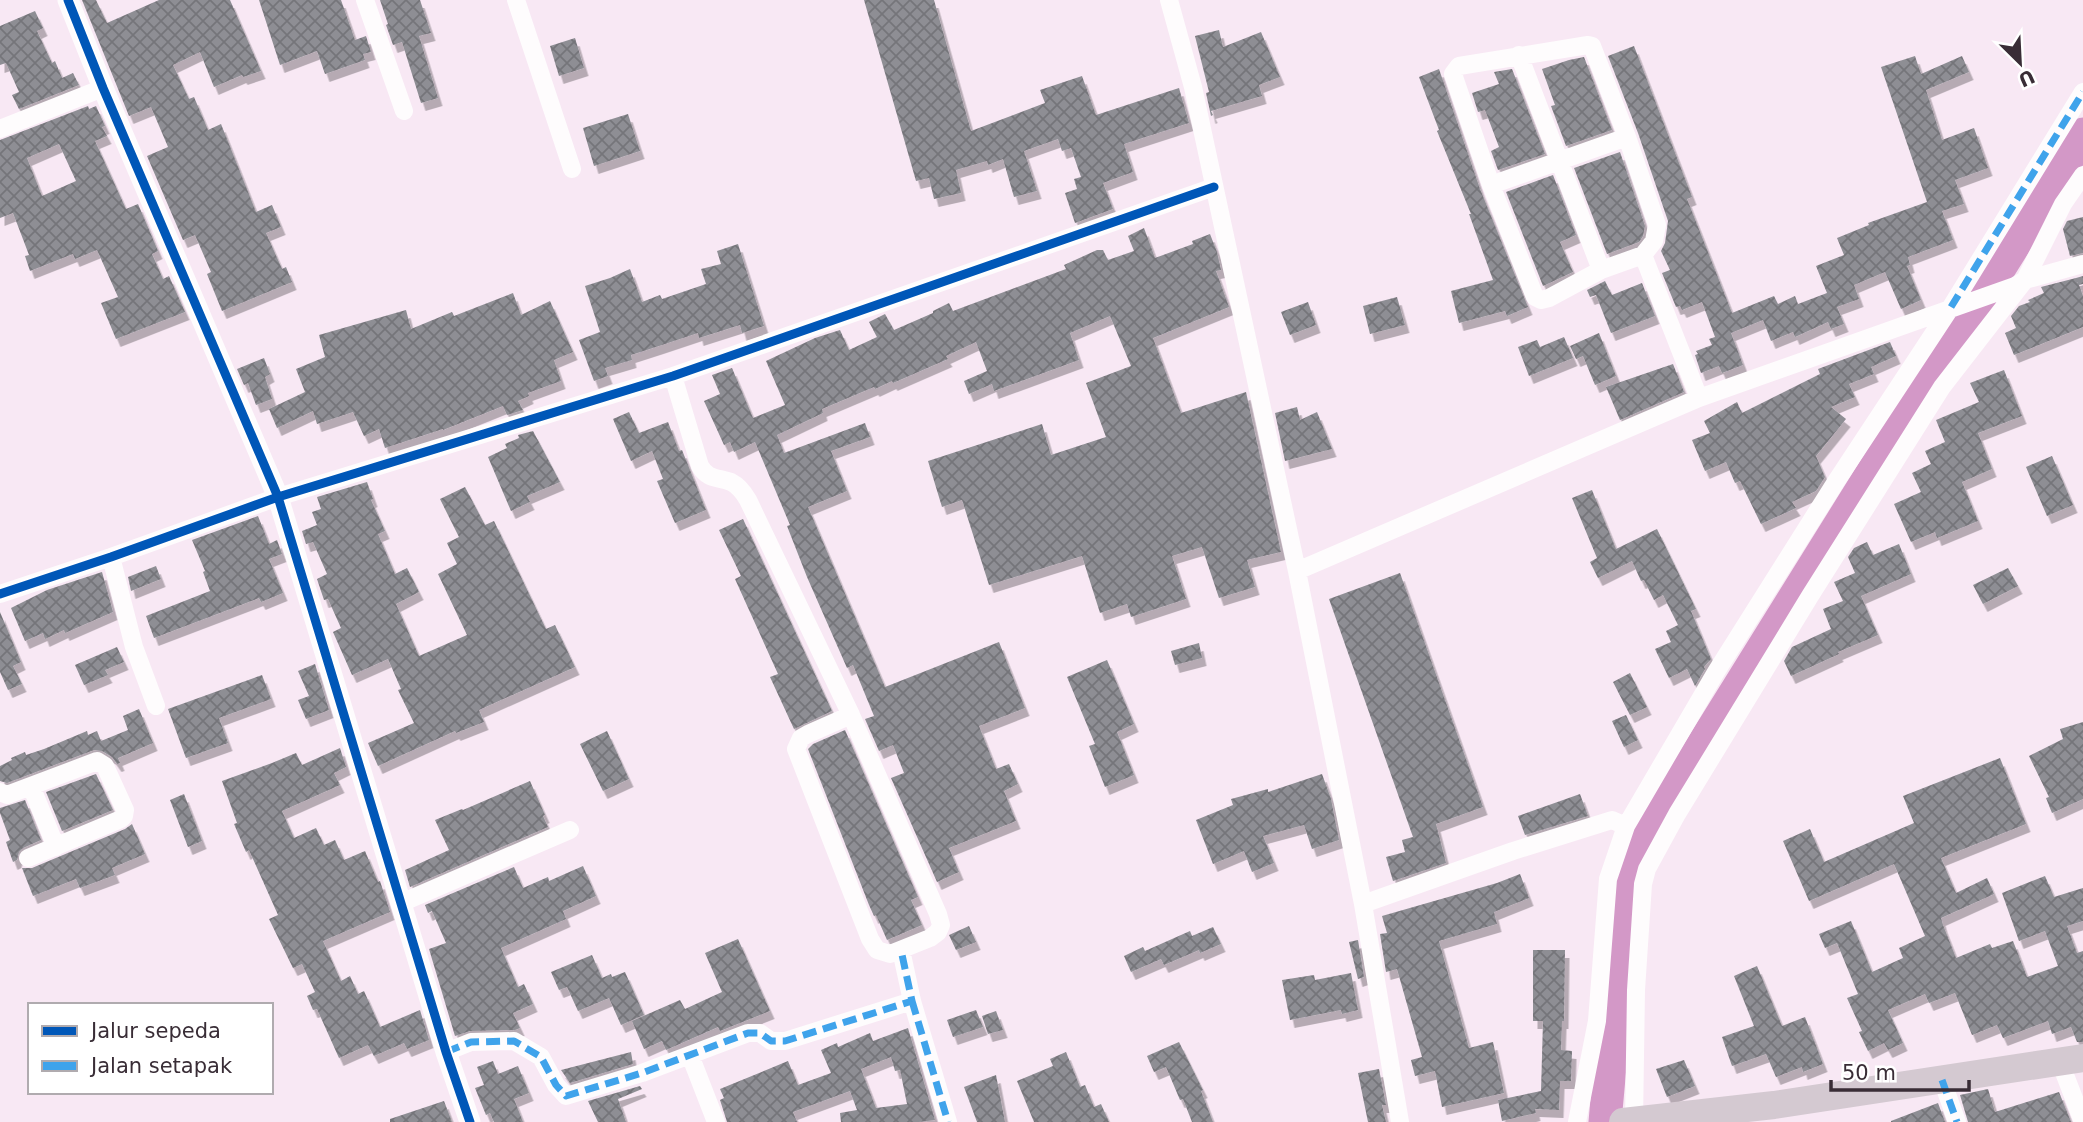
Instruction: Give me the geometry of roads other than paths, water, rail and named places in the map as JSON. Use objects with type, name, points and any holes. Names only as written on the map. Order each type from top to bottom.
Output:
[{"type":"highway","points":[[1629,1121],[1774,1105],[2072,1060]]},
{"type":"street","points":[[68,0],[278,496],[446,1052],[470,1122]]},
{"type":"street","points":[[365,0],[404,111]]},
{"type":"street","points":[[516,0],[572,169]]},
{"type":"street","points":[[1169,0],[1194,87],[1297,572],[1363,904],[1400,1122]]},
{"type":"street","points":[[1592,46],[1657,225],[1654,241],[1643,255],[1601,270],[1541,300],[1535,296],[1491,185],[1453,74],[1459,66],[1519,55],[1592,46]]},
{"type":"street","points":[[1519,55],[1601,270]]},
{"type":"street","points":[[0,129],[103,88]]},
{"type":"street","points":[[1577,1122],[1597,1021],[1608,879],[1626,826],[1716,673],[1837,480],[1955,305],[2083,92]]},
{"type":"street","points":[[1491,185],[1627,137]]},
{"type":"street","points":[[1629,1121],[1643,884],[1647,869],[1677,814],[1810,596],[1942,387],[2020,283],[2063,204],[2083,175]]},
{"type":"street","points":[[0,594],[278,496],[673,376],[1214,187]]},
{"type":"street","points":[[1643,255],[1699,398]]},
{"type":"street","points":[[1297,572],[1699,398],[1955,305],[2083,264]]},
{"type":"street","points":[[673,376],[700,466],[705,474],[732,482],[748,500],[851,715],[938,914],[941,925],[930,939],[890,954],[877,950],[870,939],[796,749],[801,738],[851,715]]},
{"type":"street","points":[[111,557],[134,647],[156,706]]},
{"type":"street","points":[[0,792],[7,795],[92,761],[101,762],[125,810],[121,819],[28,858]]},
{"type":"street","points":[[31,786],[56,847]]},
{"type":"street","points":[[1363,904],[1513,851],[1612,820],[1626,826]]},
{"type":"street","points":[[401,903],[570,830]]},
{"type":"street","points":[[901,950],[912,1000],[948,1122]]},
{"type":"street","points":[[446,1052],[471,1042],[513,1041],[541,1057],[556,1085],[566,1096],[642,1073],[748,1033],[760,1033],[771,1041],[785,1041],[912,1000]]},
{"type":"street","points":[[690,1055],[716,1122]]},
{"type":"street","points":[[2072,1060],[2083,1122]]},
{"type":"street","points":[[1942,1080],[1957,1122]]},
{"type":"waterway","points":[[1605,1122],[1628,865],[2083,134]]}]
